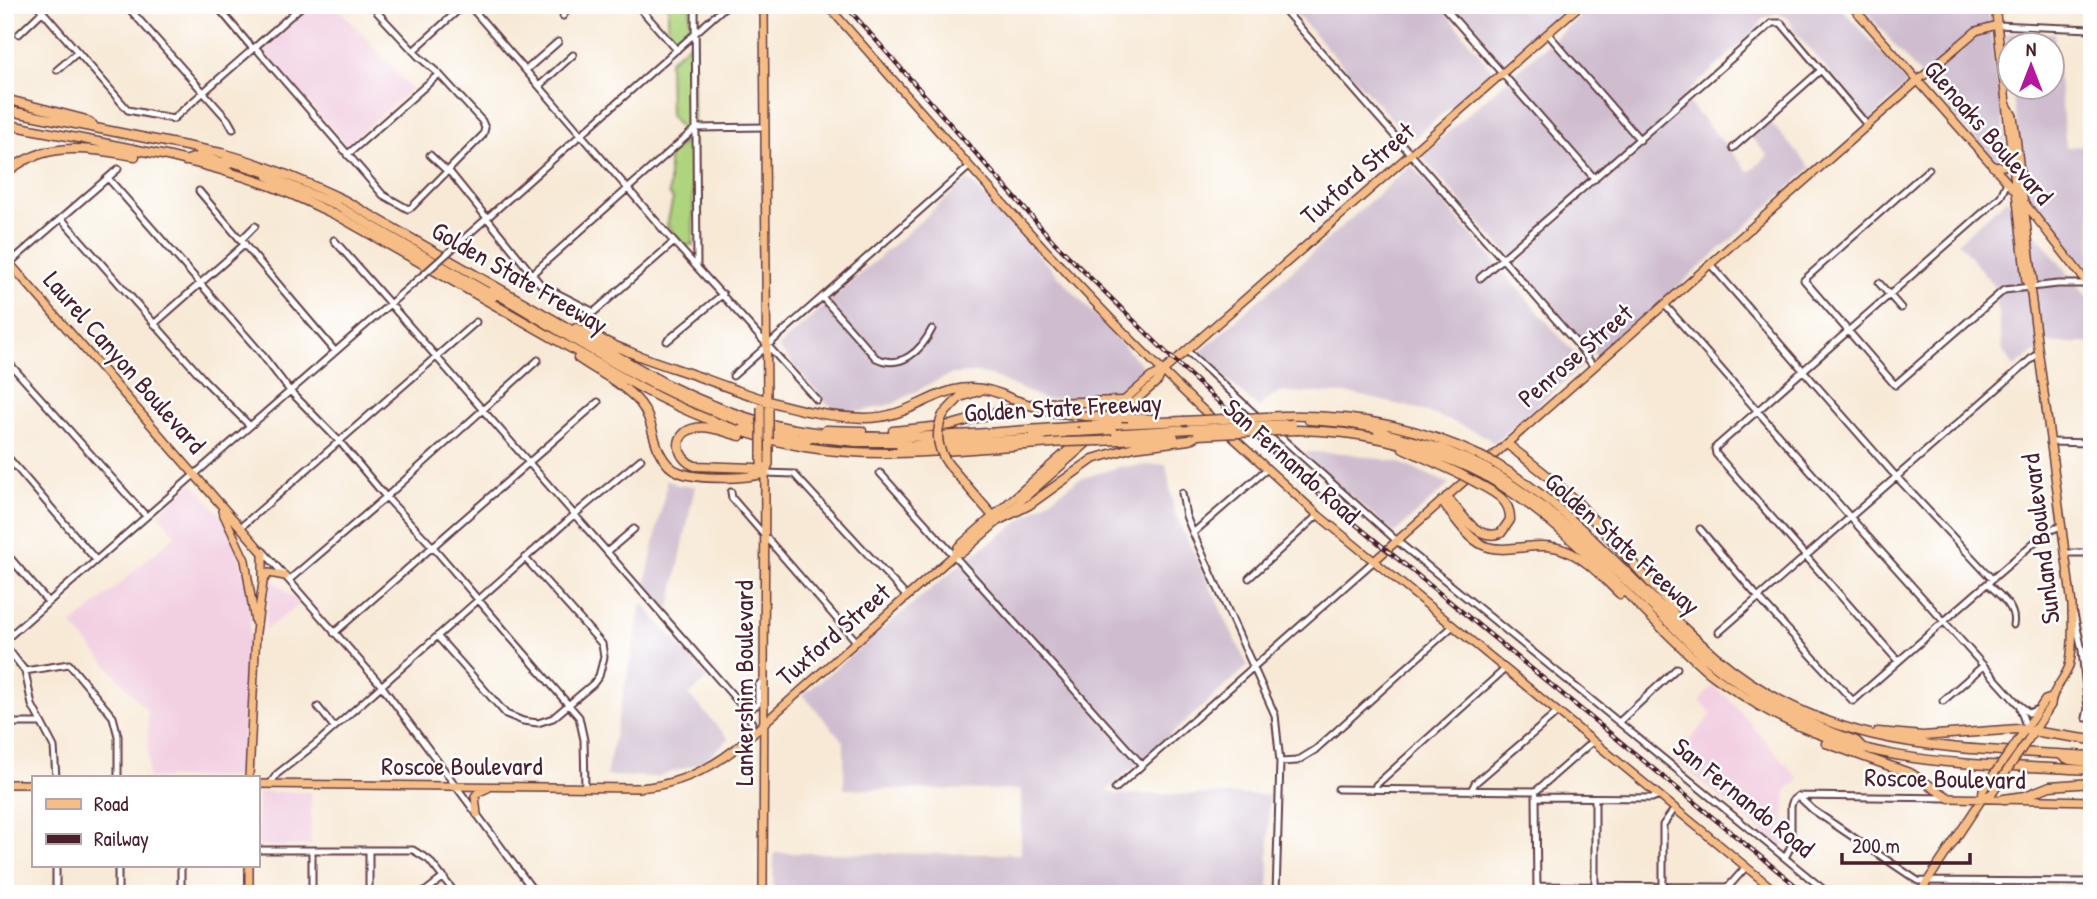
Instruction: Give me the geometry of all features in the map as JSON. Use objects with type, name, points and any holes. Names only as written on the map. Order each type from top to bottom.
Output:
[{"type":"highway","points":[[5,99],[83,119],[97,128]]},
{"type":"highway","name":"Golden State Freeway","points":[[5,110],[174,142],[250,161],[313,185],[344,200],[648,375],[697,400],[754,420],[810,432],[870,437],[1075,434],[1100,441],[1190,428],[1290,423],[1327,415],[1369,420],[1425,434],[1490,470],[1540,493],[1572,519],[1715,656],[1780,701],[1841,727],[1923,745],[2092,756]]},
{"type":"highway","name":"Golden State Freeway","points":[[5,124],[185,161],[270,186],[340,217],[558,343],[689,413],[765,438],[826,449],[887,452],[1173,422],[1190,428],[1290,423],[1388,440],[1474,461],[1490,470],[1566,533],[1726,685],[1806,730],[1866,750],[1935,761],[2092,770]]},
{"type":"highway","points":[[174,142],[185,150],[239,163],[280,177],[339,203],[662,389],[723,416],[787,433],[856,442],[1075,434]]},
{"type":"highway","points":[[5,174],[29,157],[66,148],[154,159],[167,157]]},
{"type":"highway","points":[[185,161],[199,156],[229,164],[281,181],[334,204],[662,392],[730,422],[781,435],[850,445],[913,445],[1075,434],[1113,430],[1190,428],[1189,440],[1134,447],[1093,459],[1029,505],[997,517],[941,453],[938,440],[938,427],[943,415],[954,402],[975,392],[989,391],[1051,412],[1173,422]]},
{"type":"highway","points":[[560,323],[765,406],[867,418],[899,411],[956,388],[989,389],[1012,399]]},
{"type":"highway","points":[[558,343],[637,400],[650,422],[661,455],[672,469],[698,476],[755,476],[765,473]]},
{"type":"highway","points":[[810,432],[832,429],[869,432],[920,430],[1039,403],[1125,401]]},
{"type":"highway","points":[[765,438],[753,440],[699,427],[682,435],[678,448],[683,460],[695,466],[755,468],[765,473]]},
{"type":"highway","points":[[1388,440],[1497,494],[1509,506],[1510,520],[1501,533],[1488,535],[1478,531],[1444,499]]},
{"type":"highway","points":[[1507,444],[1578,503],[1669,603],[1678,622]]},
{"type":"highway","points":[[1490,470],[1521,486],[1558,514],[1688,638],[1735,678],[1791,712],[1826,727],[1923,736],[2028,729],[2092,740]]},
{"type":"highway","points":[[1490,470],[1561,521],[1726,676],[1763,701],[1790,715],[1856,741],[1866,750]]},
{"type":"highway","points":[[1444,499],[1469,534],[1488,547],[1499,550],[1539,545],[1573,553],[1630,603],[1656,621]]},
{"type":"highway","points":[[1806,730],[1843,750],[1912,774],[1949,798]]},
{"type":"highway","points":[[2059,754],[2070,760],[2092,762]]},
{"type":"highway","points":[[2004,799],[2025,796],[2050,786],[2092,783]]},
{"type":"main road","name":"Lankershim Boulevard","points":[[764,5],[766,344],[765,453],[761,463],[765,473],[764,894]]},
{"type":"main road","name":"San Fernando Road","points":[[827,5],[969,167],[1162,372],[1318,515],[1779,894]]},
{"type":"main road","name":"Tuxford Street","points":[[997,517],[1032,482],[1151,377],[1162,372],[1580,5]]},
{"type":"main road","name":"Glenoaks Boulevard","points":[[1851,5],[2016,192],[2090,285]]},
{"type":"main road","name":"Sunland Boulevard","points":[[1995,5],[2007,105],[2013,116],[2028,235],[2033,281],[2030,287]]},
{"type":"main road","name":"Penrose Street","points":[[1374,561],[1917,81],[1976,31],[1997,24]]},
{"type":"main road","name":"Sunland Boulevard","points":[[1982,799],[1983,790],[2018,740],[2051,705],[2051,698],[2069,667],[2072,647],[2071,605],[2065,553],[2030,287],[2026,281],[2005,112],[2007,105]]},
{"type":"main road","points":[[1993,167],[2004,166],[2012,160]]},
{"type":"main road","points":[[2028,235],[2046,230]]},
{"type":"main road","name":"Laurel Canyon Boulevard","points":[[7,262],[259,546],[264,559],[256,632],[249,776]]},
{"type":"main road","name":"Tuxford Street","points":[[666,785],[714,765],[749,737],[955,554],[958,547],[1025,498],[1158,381],[1162,372]]},
{"type":"main road","points":[[1025,498],[1033,486],[1032,482]]},
{"type":"main road","name":"Laurel Canyon Boulevard","points":[[213,495],[245,560],[256,632]]},
{"type":"main road","points":[[263,582],[269,573],[287,578]]},
{"type":"main road","name":"Sunland Boulevard","points":[[1919,894],[1982,799],[1992,793],[2028,740],[2028,729],[2038,709],[2045,700],[2051,698]]},
{"type":"main road","points":[[5,784],[32,784]]},
{"type":"main road","name":"Roscoe Boulevard","points":[[259,784],[639,788],[666,785]]},
{"type":"main road","points":[[477,814],[477,793],[494,786]]},
{"type":"main road","name":"Roscoe Boulevard","points":[[1949,798],[2092,801]]},
{"type":"main road","points":[[249,867],[249,894]]},
{"type":"street","points":[[37,5],[128,110],[173,119],[303,5]]},
{"type":"street","points":[[127,5],[229,120],[233,130]]},
{"type":"street","points":[[216,5],[383,195],[401,207],[412,207],[483,135],[485,128],[482,121],[439,74],[413,51],[377,12],[385,5]]},
{"type":"street","points":[[413,51],[467,5],[674,242],[817,400]]},
{"type":"street","points":[[563,16],[570,5]]},
{"type":"street","points":[[637,5],[677,50]]},
{"type":"street","points":[[695,5],[696,266]]},
{"type":"street","points":[[5,640],[390,305],[727,5]]},
{"type":"street","points":[[1280,5],[1411,152],[1594,367]]},
{"type":"street","points":[[1442,5],[1595,179]]},
{"type":"street","points":[[19,34],[42,12]]},
{"type":"street","points":[[1480,278],[1772,23],[1781,23],[1868,126]]},
{"type":"street","name":"Penrose Street","points":[[1997,24],[2092,29]]},
{"type":"street","points":[[1548,34],[1640,140]]},
{"type":"street","points":[[526,70],[555,42]]},
{"type":"street","points":[[57,70],[78,52]]},
{"type":"street","points":[[539,86],[573,55]]},
{"type":"street","points":[[1733,148],[1821,70]]},
{"type":"street","points":[[347,155],[439,74]]},
{"type":"street","points":[[533,273],[696,128],[765,127]]},
{"type":"street","points":[[430,155],[448,172],[541,285],[594,312],[674,242]]},
{"type":"street","points":[[733,376],[969,167]]},
{"type":"street","points":[[7,262],[118,169]]},
{"type":"street","points":[[1929,169],[1804,280],[1895,385],[2004,290],[2090,285],[2092,274]]},
{"type":"street","points":[[108,178],[260,352],[290,391],[340,442],[579,717],[583,729],[585,787]]},
{"type":"street","points":[[1898,662],[1716,454],[1715,448],[1891,296],[2001,196],[2007,182]]},
{"type":"street","points":[[199,191],[335,351]]},
{"type":"street","points":[[2001,196],[2016,192]]},
{"type":"street","points":[[61,218],[154,324],[250,426]]},
{"type":"street","points":[[154,324],[243,242],[255,226]]},
{"type":"street","points":[[334,240],[742,706],[752,723],[749,737]]},
{"type":"street","points":[[1711,265],[1990,582],[2010,607],[2014,616],[2013,625]]},
{"type":"street","points":[[1879,283],[1901,308]]},
{"type":"street","points":[[667,341],[723,294]]},
{"type":"street","points":[[822,297],[876,358],[886,363],[905,359],[927,339],[932,329]]},
{"type":"street","points":[[1665,305],[2017,703],[2029,713],[2038,709]]},
{"type":"street","points":[[242,527],[475,322]]},
{"type":"street","name":"San Fernando Road","points":[[1186,350],[1397,541],[1829,894]]},
{"type":"street","points":[[1719,632],[2038,353]]},
{"type":"street","points":[[287,578],[386,497],[538,360]]},
{"type":"street","points":[[7,365],[145,516]]},
{"type":"street","points":[[334,633],[598,402]]},
{"type":"street","points":[[2050,442],[2092,443]]},
{"type":"street","points":[[5,454],[96,560]]},
{"type":"street","points":[[269,784],[641,459]]},
{"type":"street","points":[[1193,533],[1267,469]]},
{"type":"street","points":[[765,473],[794,474],[907,597]]},
{"type":"street","points":[[880,473],[1142,765]]},
{"type":"street","points":[[731,492],[732,498],[856,641]]},
{"type":"street","points":[[1181,493],[1193,533],[1275,715],[1279,762],[1276,894]]},
{"type":"street","points":[[1250,578],[1318,515]]},
{"type":"street","points":[[1700,529],[1853,701],[2046,532],[2061,526]]},
{"type":"street","points":[[607,552],[634,529]]},
{"type":"street","points":[[259,546],[381,685],[536,894]]},
{"type":"street","points":[[5,552],[48,602]]},
{"type":"street","points":[[2065,553],[2092,553]]},
{"type":"street","points":[[437,636],[506,714],[523,721],[538,723],[553,718],[569,706],[599,676],[604,649],[525,558]]},
{"type":"street","name":"Penrose Street","points":[[1115,789],[1374,561]]},
{"type":"street","points":[[2071,605],[2088,681],[2086,718]]},
{"type":"street","points":[[1279,762],[1297,761],[1315,750],[1453,626]]},
{"type":"street","points":[[5,645],[25,671],[32,705],[54,747],[56,776]]},
{"type":"street","points":[[25,671],[69,664],[110,712],[116,724],[118,776]]},
{"type":"street","points":[[1943,701],[1983,666]]},
{"type":"street","points":[[2069,667],[2081,672],[2088,681]]},
{"type":"street","points":[[1619,722],[1677,668]]},
{"type":"street","points":[[1375,789],[1376,785],[1505,669]]},
{"type":"street","points":[[742,706],[752,708],[758,704],[758,686],[764,679]]},
{"type":"street","points":[[2017,703],[2028,729]]},
{"type":"street","points":[[318,707],[334,727]]},
{"type":"street","points":[[1471,791],[1475,783],[1558,712]]},
{"type":"street","points":[[5,723],[41,723]]},
{"type":"street","points":[[1593,741],[1536,794],[1537,890],[1595,886],[1726,891],[1746,867]]},
{"type":"street","points":[[1338,789],[1471,791],[1595,798],[1652,798],[1659,795]]},
{"type":"street","points":[[1785,858],[1791,846],[1791,806],[1798,796],[1814,810],[1918,881],[2092,882]]},
{"type":"street","name":"Roscoe Boulevard","points":[[1798,796],[1949,798]]},
{"type":"street","points":[[1595,798],[1595,886]]},
{"type":"street","points":[[1663,890],[1663,825],[1675,808]]},
{"type":"street","points":[[259,850],[408,849],[420,852],[429,860],[456,894]]},
{"type":"street","points":[[369,850],[369,894]]},
{"type":"street","points":[[312,851],[313,894]]},
{"type":"street","points":[[56,867],[56,894]]},
{"type":"street","points":[[118,867],[118,894]]},
{"type":"street","points":[[181,867],[181,894]]},
{"type":"street","points":[[422,894],[444,877]]},
{"type":"shaded area","points":[[306,5],[336,5],[411,89],[346,145],[259,47]]},
{"type":"shaded area","points":[[1288,5],[1440,5],[1493,71],[1414,138],[1409,138]]},
{"type":"shaded area","points":[[1451,5],[1573,5],[1501,63]]},
{"type":"shaded area","points":[[1592,5],[1839,5],[1908,83],[1867,121],[1841,92],[1844,89],[1795,32],[1788,18],[1776,13],[1762,19],[1757,29],[1683,97],[1749,172],[1768,156],[1750,136],[1769,121],[1811,168],[1598,358],[1422,157]]},
{"type":"shaded area","points":[[1860,5],[1987,5],[1996,71],[1996,102],[2000,102],[2011,180]]},
{"type":"shaded area","points":[[2014,102],[2061,102],[2066,147],[2091,146],[2091,264],[2086,267],[2026,196]]},
{"type":"shaded area","points":[[1411,165],[1582,362],[1582,366],[1494,444],[1487,437],[1418,409],[1353,394],[1279,392],[1265,401],[1259,409],[1199,353]]},
{"type":"shaded area","points":[[968,179],[1148,372],[1124,396],[1044,399],[995,377],[978,373],[953,374],[893,404],[862,411],[846,410],[827,404],[778,347]]},
{"type":"shaded area","points":[[2007,199],[2092,303],[2092,343],[2047,343],[2014,367],[2002,350],[1995,287],[1958,242]]},
{"type":"shaded area","points":[[1346,453],[1397,462],[1450,484],[1394,533],[1303,454]]},
{"type":"shaded area","points":[[1166,464],[1174,512],[1248,666],[1107,791],[1116,794],[1269,795],[1269,894],[773,894],[774,853],[1021,854],[1021,790],[844,789],[844,742],[803,695],[968,558],[1079,479],[1119,467]]},
{"type":"shaded area","points":[[666,479],[678,485],[695,486],[669,613],[645,586]]},
{"type":"shaded area","points":[[193,483],[223,518],[237,548],[246,579],[251,615],[240,776],[148,776],[148,712],[72,625],[176,535],[158,514]]},
{"type":"shaded area","points":[[269,578],[300,604],[265,630]]},
{"type":"shaded area","points":[[642,603],[708,678],[689,695],[729,739],[702,762],[656,777],[606,776]]},
{"type":"shaded area","points":[[1712,686],[1729,699],[1798,778],[1797,783],[1788,787],[1785,794],[1785,845],[1781,847],[1674,759],[1712,714],[1700,701]]},
{"type":"shaded area","points":[[259,792],[311,792],[311,846],[259,846]]},
{"type":"green space","points":[[668,5],[690,5],[690,31],[675,43],[668,35]]},
{"type":"green space","points":[[689,44],[693,46],[693,126],[684,133],[670,115],[669,61]]},
{"type":"green space","points":[[689,138],[693,140],[693,245],[685,247],[667,225],[673,199],[669,194],[667,157]]},
{"type":"railway","points":[[845,5],[1054,242],[1182,368],[1315,491],[1806,894]]}]
